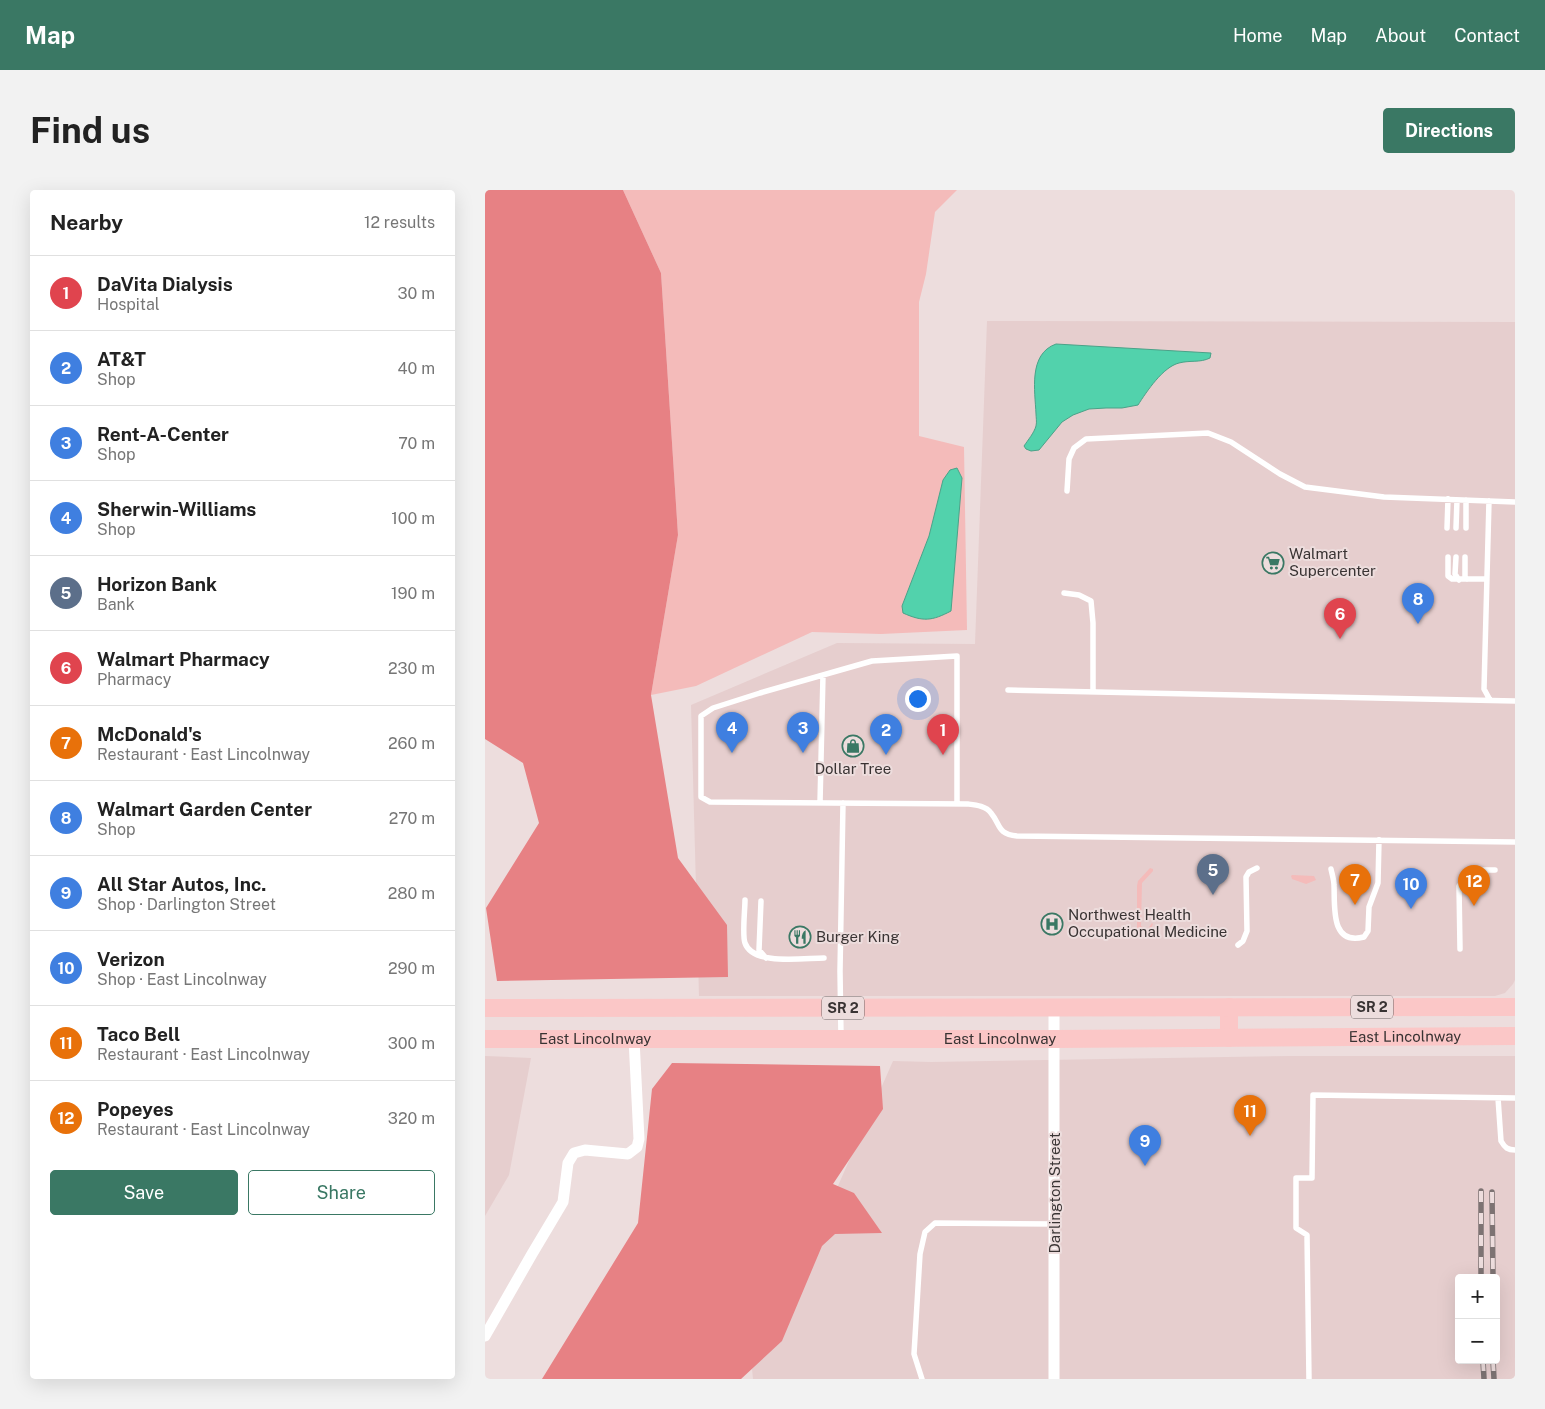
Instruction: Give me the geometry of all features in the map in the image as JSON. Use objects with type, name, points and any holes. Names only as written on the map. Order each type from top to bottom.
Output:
[{"type":"main road","points":[[1229,1007],[1229,1038]]},
{"type":"main road","name":"East Lincolnway","points":[[485,1008],[1515,1007]]},
{"type":"main road","name":"East Lincolnway","points":[[485,1039],[1055,1039],[1515,1036]]},
{"type":"street","name":"Darlington Street","points":[[1054,1008],[1054,1379]]},
{"type":"street","points":[[485,1336],[563,1202],[569,1163],[574,1153],[585,1150],[628,1154],[637,1148],[639,1139],[634,1039]]},
{"type":"lane","points":[[1067,491],[1069,459],[1074,448],[1086,439],[1208,433],[1231,442],[1280,474],[1305,486],[1384,497],[1515,502]]},
{"type":"lane","points":[[1447,499],[1447,528]]},
{"type":"lane","points":[[1457,500],[1457,528]]},
{"type":"lane","points":[[1466,500],[1466,528]]},
{"type":"lane","points":[[1489,501],[1484,689],[1490,700]]},
{"type":"lane","points":[[1448,557],[1448,576],[1452,579],[1487,579]]},
{"type":"lane","points":[[1456,557],[1455,574],[1459,580]]},
{"type":"lane","points":[[1465,558],[1465,577],[1467,579]]},
{"type":"lane","points":[[1064,593],[1079,594],[1091,601],[1093,623],[1093,692]]},
{"type":"lane","points":[[957,804],[957,656],[872,661],[713,708],[701,716],[701,796],[710,802],[957,804],[980,806],[990,812],[1002,832],[1009,835],[1515,842]]},
{"type":"lane","points":[[820,803],[823,675]]},
{"type":"lane","points":[[1008,690],[1515,701]]},
{"type":"lane","points":[[841,1039],[839,1008],[843,803]]},
{"type":"lane","points":[[1331,869],[1334,884],[1334,912],[1341,932],[1347,937],[1356,939],[1364,937],[1367,931],[1369,908],[1378,883],[1379,840]]},
{"type":"lane","points":[[1238,945],[1243,941],[1247,931],[1247,877],[1249,872],[1257,868]]},
{"type":"lane","points":[[1460,949],[1459,886],[1465,876],[1473,870],[1495,870]]},
{"type":"lane","points":[[745,900],[744,941],[749,951],[766,958],[824,958]]},
{"type":"lane","points":[[761,901],[759,950],[766,958]]},
{"type":"lane","points":[[1309,1379],[1307,1235],[1296,1228],[1296,1178],[1312,1178],[1313,1096],[1515,1098]]},
{"type":"lane","points":[[1498,1098],[1501,1142],[1509,1150],[1515,1150]]},
{"type":"lane","points":[[922,1379],[914,1354],[920,1254],[925,1232],[935,1223],[1055,1224]]},
{"type":"shaded area","points":[[485,190],[623,190],[661,273],[678,535],[651,695],[678,858],[727,925],[728,977],[497,981],[486,908],[539,823],[523,763],[485,739]]},
{"type":"shaded area","points":[[623,190],[957,190],[935,212],[926,274],[919,302],[919,436],[964,447],[967,630],[881,634],[812,632],[696,686],[651,695],[678,535],[661,273]],"holes":[[[957,468],[962,478],[951,611],[902,606],[929,536],[943,480]]]},
{"type":"shaded area","points":[[987,321],[1515,322],[1515,980],[1505,993],[1495,996],[699,996],[691,705],[837,643],[975,644]]},
{"type":"shaded area","points":[[1056,344],[1211,353],[1210,358],[1206,360],[1179,363],[1167,369],[1156,380],[1138,405],[1122,408],[1089,409],[1073,415],[1062,422],[1039,450],[1031,451],[1024,446],[1035,429],[1036,424],[1035,374],[1037,364],[1047,349]]},
{"type":"shaded area","points":[[957,468],[962,478],[951,611],[933,618],[916,618],[903,613],[902,606],[929,536],[943,480],[950,470]]},
{"type":"shaded area","points":[[1150,868],[1153,871],[1142,883],[1141,926],[1147,930],[1153,924],[1150,931],[1143,932],[1137,928],[1137,886],[1138,881]]},
{"type":"shaded area","points":[[1292,875],[1314,876],[1316,880],[1306,884],[1292,879]]},
{"type":"shaded area","points":[[485,1056],[531,1058],[509,1175],[485,1216]]},
{"type":"shaded area","points":[[1290,1056],[1515,1056],[1515,1379],[753,1379],[752,1369],[826,1213],[893,1061]]},
{"type":"shaded area","points":[[672,1063],[880,1066],[883,1109],[833,1184],[854,1193],[882,1233],[835,1234],[822,1246],[782,1341],[741,1379],[542,1379],[638,1223],[652,1089]]},
{"type":"railway","points":[[1481,1191],[1481,1274]]},
{"type":"railway","points":[[1492,1192],[1493,1274]]},
{"type":"railway","points":[[1483,1364],[1484,1379]]},
{"type":"railway","points":[[1493,1364],[1494,1379]]},
{"type":"place","name":"Walmart Supercenter","points":[[1273,563]]},
{"type":"place","name":"Walmart Garden Center","points":[[1418,624]]},
{"type":"place","name":"Walmart Pharmacy","points":[[1340,639]]},
{"type":"place","name":"Dollar Tree","points":[[853,746]]},
{"type":"place","name":"Sherwin-Williams","points":[[732,753]]},
{"type":"place","name":"Rent-A-Center","points":[[803,753]]},
{"type":"place","name":"AT&T","points":[[886,755]]},
{"type":"place","name":"DaVita Dialysis","points":[[943,755]]},
{"type":"place","name":"Horizon Bank","points":[[1213,895]]},
{"type":"place","name":"McDonald's","points":[[1355,905]]},
{"type":"place","name":"Popeyes","points":[[1474,906]]},
{"type":"place","name":"Verizon","points":[[1411,909]]},
{"type":"place","name":"Northwest Health Occupational Medicine","points":[[1052,924]]},
{"type":"place","name":"Burger King","points":[[800,937]]},
{"type":"place","name":"Taco Bell","points":[[1250,1136]]},
{"type":"place","name":"All Star Autos, Inc.","points":[[1145,1166]]}]
